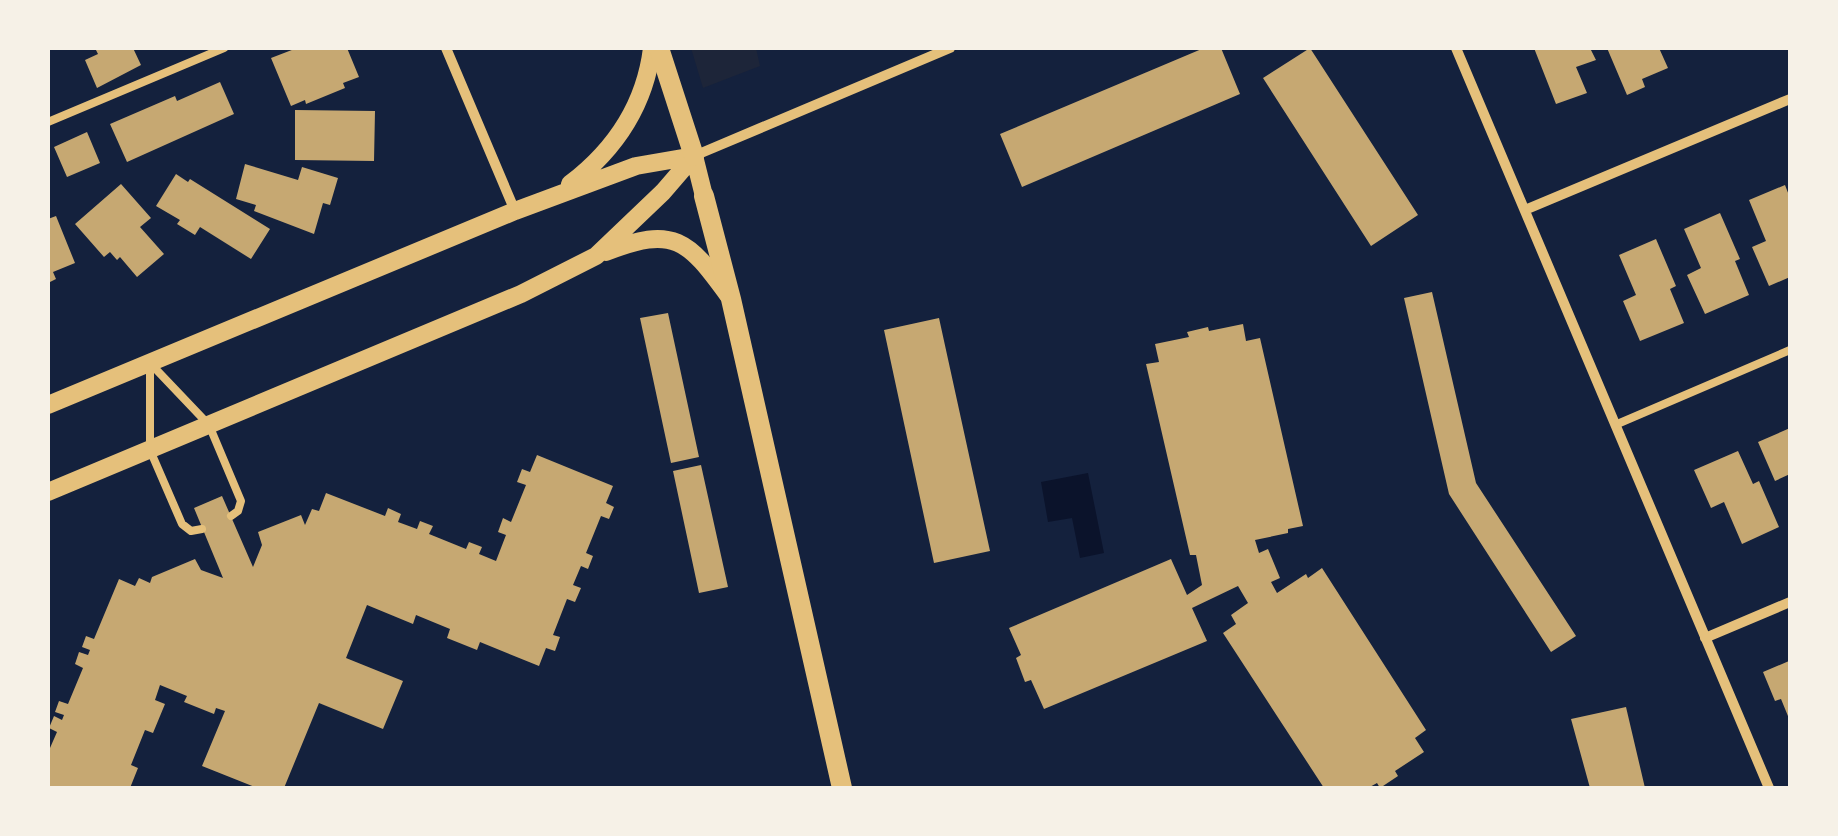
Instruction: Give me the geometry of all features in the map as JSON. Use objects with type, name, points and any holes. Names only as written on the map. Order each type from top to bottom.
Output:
[{"type":"main road","points":[[659,48],[694,156]]},
{"type":"main road","points":[[704,196],[842,788]]},
{"type":"street","points":[[446,48],[515,211]]},
{"type":"street","points":[[554,196],[601,157],[626,126],[641,99],[652,48]]},
{"type":"street","points":[[48,406],[515,211],[636,166],[694,156],[950,48]]},
{"type":"street","points":[[1456,48],[1766,787]]},
{"type":"street","points":[[1525,210],[1790,99]]},
{"type":"street","points":[[694,156],[704,196]]},
{"type":"street","points":[[596,256],[694,156]]},
{"type":"street","points":[[48,492],[521,294],[596,256],[646,240],[668,238],[690,250],[731,299]]},
{"type":"street","points":[[1705,638],[1790,602]]},
{"type":"lane","points":[[48,122],[224,48]]},
{"type":"lane","points":[[1615,425],[1790,350]]},
{"type":"lane","points":[[150,363],[209,425],[241,500],[238,511],[231,516]]},
{"type":"lane","points":[[150,363],[150,450],[182,524],[191,531],[202,528]]},
{"type":"shaded area","points":[[691,48],[756,48],[760,66],[703,88]]},
{"type":"shaded area","points":[[1088,473],[1104,553],[1080,558],[1072,518],[1048,522],[1041,482]]},
{"type":"building","points":[[95,48],[133,48],[141,65],[97,88],[85,60],[98,54]]},
{"type":"building","points":[[297,48],[347,48],[359,77],[343,83],[345,88],[291,106],[271,58]]},
{"type":"building","points":[[1204,48],[1221,48],[1240,94],[1022,187],[1000,134]]},
{"type":"building","points":[[1310,48],[1418,215],[1371,246],[1263,78]]},
{"type":"building","points":[[1534,48],[1590,48],[1596,60],[1576,67],[1587,93],[1556,104]]},
{"type":"building","points":[[1607,48],[1659,48],[1668,68],[1642,79],[1645,87],[1627,95]]},
{"type":"building","points":[[220,82],[234,114],[127,162],[110,124]]},
{"type":"building","points":[[295,110],[375,111],[374,161],[295,160]]},
{"type":"building","points":[[87,132],[100,163],[67,177],[54,147]]},
{"type":"building","points":[[245,164],[298,180],[302,167],[338,178],[330,205],[323,203],[314,234],[254,211],[256,205],[236,199]]},
{"type":"building","points":[[176,174],[270,229],[251,259],[200,227],[195,235],[177,224],[180,220],[156,206]]},
{"type":"building","points":[[121,184],[151,218],[140,227],[164,254],[137,277],[120,257],[117,260],[110,252],[104,257],[75,224]]},
{"type":"building","points":[[1785,185],[1790,198],[1790,277],[1769,286],[1752,247],[1766,241],[1749,200]]},
{"type":"building","points":[[1720,213],[1740,259],[1735,261],[1749,295],[1705,314],[1687,275],[1701,268],[1684,229]]},
{"type":"building","points":[[56,216],[75,263],[53,272],[56,279],[48,283],[48,219]]},
{"type":"building","points":[[1656,239],[1676,286],[1670,289],[1684,323],[1640,341],[1623,301],[1636,295],[1619,255]]},
{"type":"building","points":[[1432,292],[1476,483],[1576,636],[1551,652],[1449,494],[1404,298]]},
{"type":"building","points":[[668,313],[699,457],[671,463],[640,318]]},
{"type":"building","points":[[939,318],[990,551],[934,563],[884,330]]},
{"type":"building","points":[[1243,324],[1246,341],[1260,338],[1303,526],[1255,540],[1259,553],[1268,549],[1280,578],[1271,582],[1277,593],[1322,568],[1426,730],[1415,738],[1424,752],[1395,771],[1398,776],[1380,788],[1377,783],[1368,788],[1324,788],[1223,633],[1236,624],[1231,615],[1248,603],[1238,586],[1192,608],[1207,641],[1044,709],[1031,680],[1025,682],[1016,658],[1021,655],[1009,628],[1171,559],[1187,595],[1202,585],[1196,555],[1190,555],[1146,364],[1159,362],[1155,344],[1189,337],[1187,332],[1208,327],[1209,331]]},
{"type":"building","points":[[1790,428],[1790,474],[1775,481],[1758,442]]},
{"type":"building","points":[[1738,451],[1753,484],[1759,481],[1779,527],[1742,544],[1724,502],[1711,508],[1694,470]]},
{"type":"building","points":[[537,455],[613,486],[606,503],[614,507],[609,519],[601,516],[586,553],[593,556],[588,569],[581,566],[573,585],[581,588],[575,602],[567,599],[553,635],[560,637],[555,651],[546,648],[539,666],[480,642],[477,650],[447,638],[450,629],[416,615],[413,624],[367,605],[346,658],[403,681],[383,729],[319,703],[284,788],[257,788],[202,766],[225,711],[216,708],[214,714],[184,702],[187,696],[160,685],[155,700],[165,704],[153,733],[145,730],[131,765],[138,768],[130,788],[48,788],[48,747],[57,732],[49,728],[54,716],[62,720],[64,715],[55,712],[59,701],[68,704],[83,668],[75,664],[79,652],[88,655],[90,650],[82,647],[86,636],[94,639],[119,579],[135,586],[139,578],[150,583],[152,577],[195,559],[201,570],[223,578],[194,508],[222,496],[253,567],[262,545],[258,532],[301,515],[305,525],[312,509],[319,511],[326,493],[385,516],[388,508],[401,514],[398,522],[417,529],[420,521],[433,526],[429,534],[466,549],[469,542],[482,547],[479,554],[496,561],[506,535],[498,532],[503,518],[511,522],[526,485],[517,482],[522,469],[530,472]]},
{"type":"building","points":[[701,465],[728,587],[699,593],[673,471]]},
{"type":"building","points":[[1789,661],[1790,721],[1781,699],[1775,701],[1763,672]]},
{"type":"building","points":[[1626,707],[1645,788],[1590,788],[1571,719]]}]
